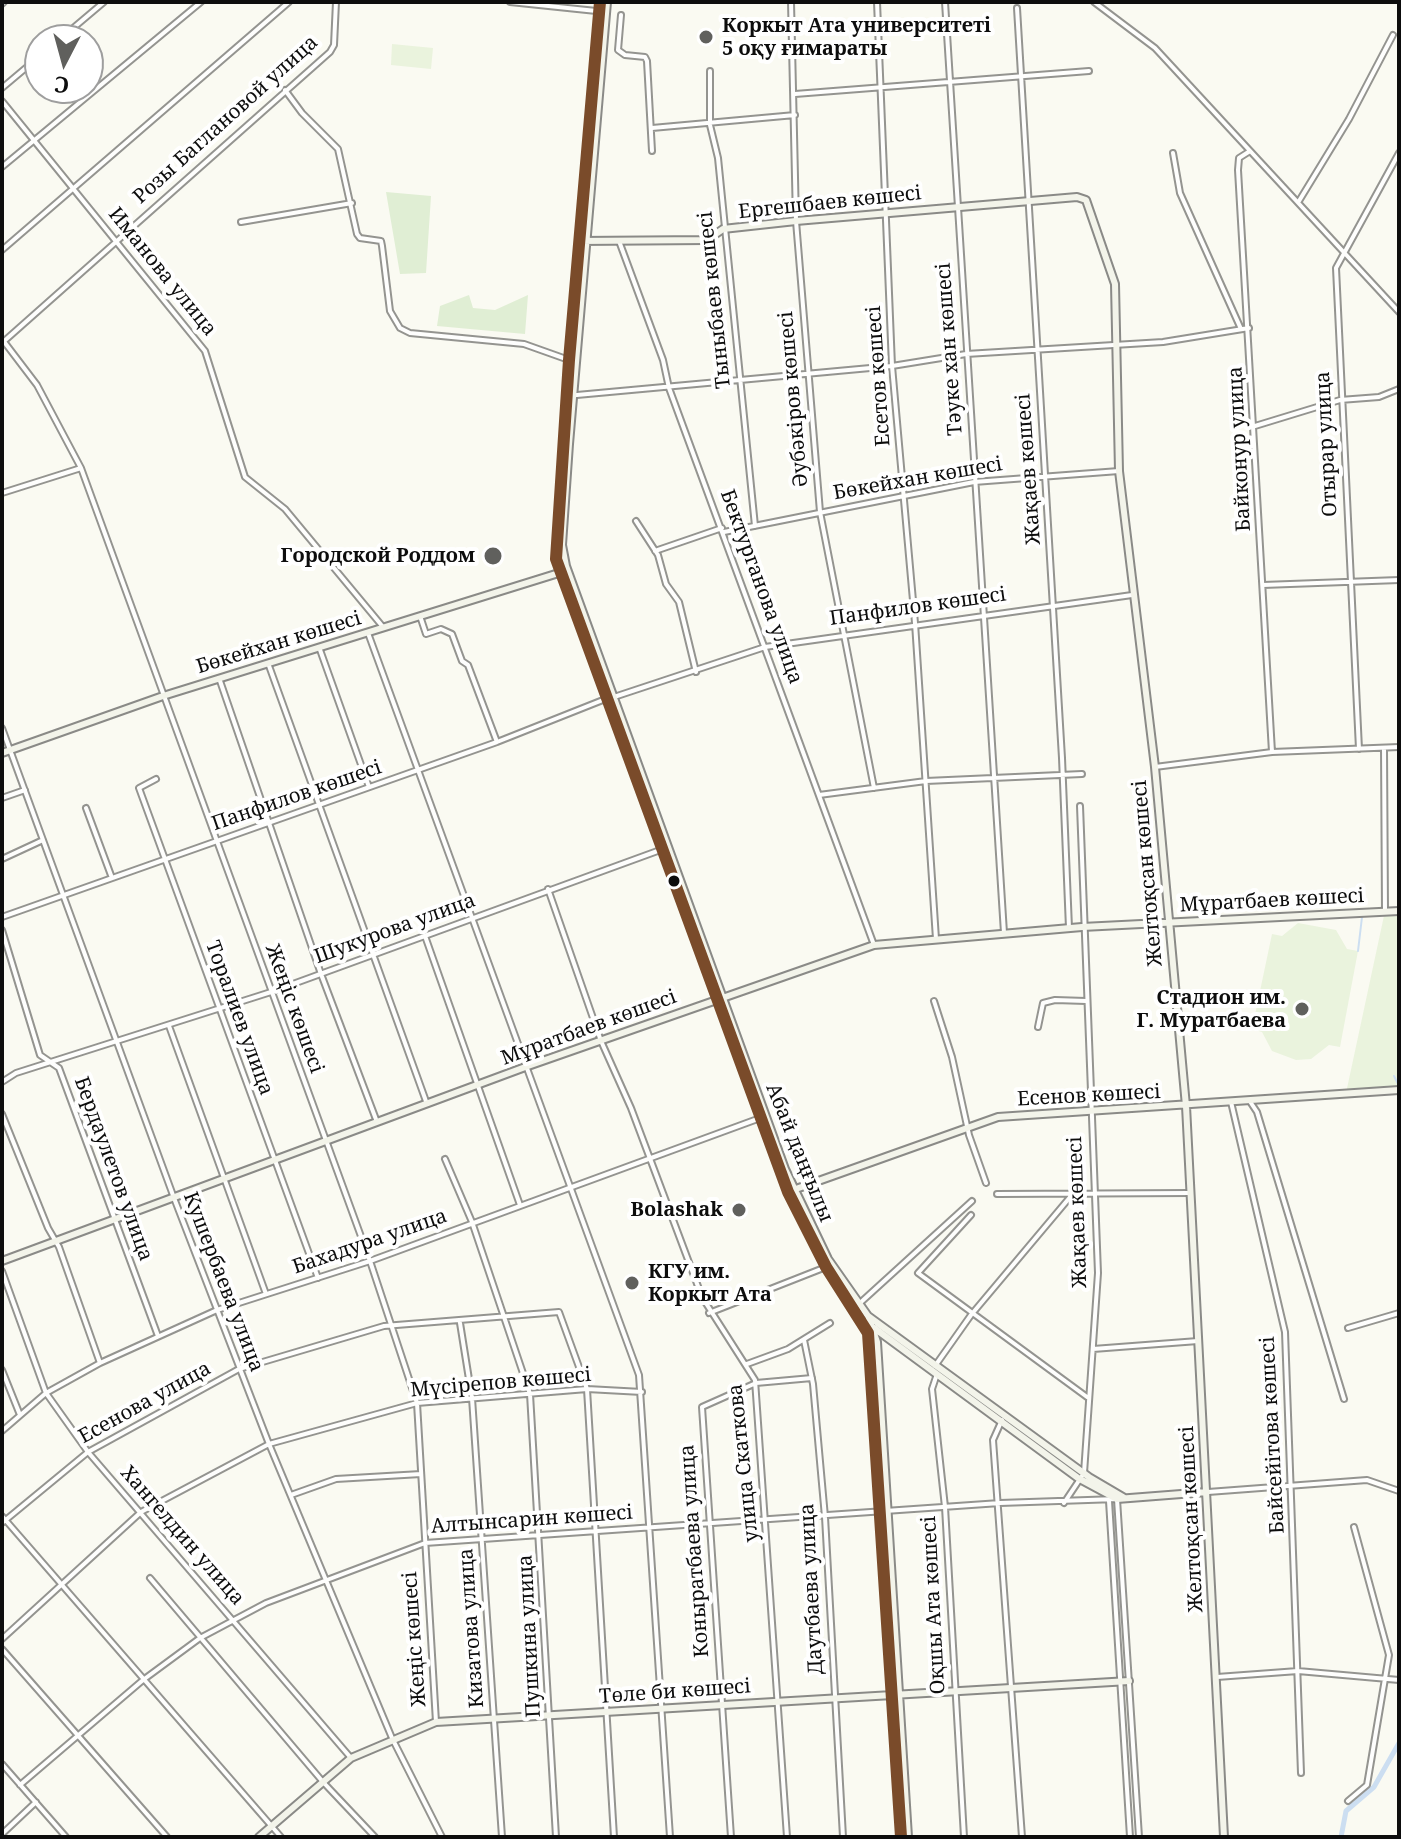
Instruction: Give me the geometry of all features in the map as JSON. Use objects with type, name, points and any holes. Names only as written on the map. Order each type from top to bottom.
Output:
[{"type":"street","points":[[78,24],[104,2]]},
{"type":"street","points":[[2,167],[201,2]]},
{"type":"street","points":[[2,250],[289,2]]},
{"type":"street","name":"Розы Баглановой улица","points":[[2,341],[334,45],[336,2]]},
{"type":"street","points":[[510,2],[603,12]]},
{"type":"street","points":[[600,2],[603,12]]},
{"type":"street","points":[[607,2],[603,12],[582,242],[562,545],[564,571],[611,698]]},
{"type":"street","name":"Әубәкіров көшесі","points":[[791,2],[796,221],[806,374],[820,512],[874,788]]},
{"type":"street","name":"Есетов көшесі","points":[[877,2],[892,366],[915,623],[936,939]]},
{"type":"street","name":"Тәуке хан көшесі","points":[[945,2],[1004,933]]},
{"type":"street","points":[[1094,2],[1155,48],[1399,312]]},
{"type":"street","name":"Жақаев көшесі","points":[[1017,8],[1063,775],[1069,928]]},
{"type":"street","points":[[621,15],[618,50],[625,55],[645,57],[647,61],[652,151]]},
{"type":"street","points":[[1299,201],[1349,119],[1393,35]]},
{"type":"street","points":[[2,88],[24,69]]},
{"type":"street","name":"Тыныбаев көшесі","points":[[710,71],[710,125],[718,158],[755,526]]},
{"type":"street","points":[[795,94],[1089,71]]},
{"type":"street","points":[[285,90],[302,113],[338,149],[360,238],[381,241],[390,311],[400,328],[410,333],[524,344],[569,360]]},
{"type":"street","name":"Иманова улица","points":[[2,101],[205,351],[245,477],[285,509],[383,627]]},
{"type":"street","points":[[652,128],[795,115]]},
{"type":"street","name":"Байконур улица","points":[[1250,151],[1239,158],[1238,170],[1272,752]]},
{"type":"street","points":[[1173,153],[1180,193],[1241,329]]},
{"type":"street","name":"Отырар улица","points":[[1359,749],[1336,268],[1399,153]]},
{"type":"street","name":"Ергешбаев көшесі","points":[[582,242],[707,240],[723,229],[796,221],[1077,197],[1086,200]]},
{"type":"street","name":"Желтоқсан көшесі","points":[[1086,200],[1115,284],[1119,471],[1155,767],[1186,1106],[1224,1837]]},
{"type":"street","points":[[241,222],[352,203]]},
{"type":"street","name":"Бектурганова улица","points":[[619,241],[663,360],[669,388],[874,945]]},
{"type":"street","points":[[570,396],[569,360],[582,242]]},
{"type":"street","points":[[570,396],[892,366],[966,354],[1163,342],[1249,328]]},
{"type":"street","name":"Жеңіс көшесі","points":[[2,341],[37,385],[81,468],[370,1261],[417,1403],[436,1722]]},
{"type":"street","points":[[1255,426],[1340,400],[1379,397],[1399,389]]},
{"type":"street","points":[[2,493],[81,468]]},
{"type":"street","name":"Бөкейхан көшесі","points":[[655,551],[723,530],[974,482],[1119,471]]},
{"type":"street","points":[[636,521],[655,551],[666,584],[679,602],[696,672]]},
{"type":"street","name":"Бөкейхан көшесі","points":[[2,753],[163,696],[564,571]]},
{"type":"street","points":[[1263,585],[1399,580]]},
{"type":"street","name":"Панфилов көшесі","points":[[2,917],[497,742],[611,698],[765,647],[915,623],[1132,595]]},
{"type":"street","points":[[420,615],[426,634],[447,630],[462,661],[468,665],[497,742]]},
{"type":"street","points":[[368,632],[635,1363],[642,1392],[670,1837]]},
{"type":"street","points":[[319,647],[369,787]]},
{"type":"street","points":[[268,663],[427,1104]]},
{"type":"street","points":[[219,678],[321,974],[377,1122]]},
{"type":"street","name":"Абай даңғылы","points":[[611,698],[663,849],[720,998]]},
{"type":"street","name":"Абай даңғылы","points":[[611,698],[790,1191],[826,1263],[873,1328],[1116,1499]]},
{"type":"street","name":"Кушербаева улица","points":[[2,728],[239,1369],[393,1739],[442,1837]]},
{"type":"street","points":[[1155,767],[1272,752],[1399,747]]},
{"type":"street","points":[[1384,748],[1385,911]]},
{"type":"street","points":[[819,795],[926,781],[1082,774]]},
{"type":"street","name":"Торалиев улица","points":[[156,779],[139,788],[217,1009],[318,1278]]},
{"type":"street","points":[[2,798],[25,790]]},
{"type":"street","name":"Жақаев көшесі","points":[[1080,806],[1082,927],[1098,1273],[1081,1475]]},
{"type":"street","points":[[86,808],[112,878]]},
{"type":"street","points":[[2,859],[43,840]]},
{"type":"street","name":"Шукурова улица","points":[[2,1082],[16,1073],[271,992],[663,849]]},
{"type":"street","name":"улица Скаткова","points":[[548,889],[601,1041],[650,1157],[709,1313],[756,1383],[787,1837]]},
{"type":"street","name":"Мұратбаев көшесі","points":[[2,1261],[528,1066],[874,945],[1168,921],[1399,911]]},
{"type":"street","name":"Бердаулетов улица","points":[[2,930],[40,1055],[59,1068],[158,1336]]},
{"type":"street","points":[[425,935],[520,1205]]},
{"type":"street","points":[[1038,1027],[1043,1003],[1055,1000],[1086,1001]]},
{"type":"street","points":[[934,1001],[969,1135],[986,1183]]},
{"type":"street","points":[[168,1025],[266,1294]]},
{"type":"street","name":"Есенов көшесі","points":[[790,1191],[998,1117],[1399,1090]]},
{"type":"street","points":[[1249,1100],[1257,1112],[1344,1399]]},
{"type":"street","name":"Байсейітова көшесі","points":[[1231,1102],[1285,1332],[1301,1773]]},
{"type":"street","points":[[2,1114],[56,1242],[100,1363]]},
{"type":"street","name":"Бахадура улица","points":[[2,1431],[46,1393],[100,1363],[217,1310],[370,1261],[763,1117]]},
{"type":"street","name":"Пушкина улица","points":[[445,1159],[472,1222],[530,1394],[556,1837]]},
{"type":"street","points":[[997,1194],[1095,1196],[1190,1193]]},
{"type":"street","points":[[935,1366],[971,1315],[1071,1196]]},
{"type":"street","points":[[858,1304],[972,1201]]},
{"type":"street","points":[[971,1215],[917,1271],[971,1315],[1087,1397]]},
{"type":"street","points":[[709,1313],[826,1263]]},
{"type":"street","name":"Абай даңғылы","points":[[826,1263],[858,1304],[864,1318],[935,1366],[1081,1475]]},
{"type":"street","name":"Хангелдин улица","points":[[2,1271],[46,1393],[88,1452],[351,1758]]},
{"type":"street","name":"Есенова улица","points":[[3,1520],[88,1452],[239,1369],[391,1326],[460,1323],[559,1312],[587,1389]]},
{"type":"street","points":[[1348,1328],[1399,1313]]},
{"type":"street","points":[[864,1318],[869,1339],[883,1511],[901,1837]]},
{"type":"street","name":"Кизатова улица","points":[[460,1323],[472,1398],[502,1837]]},
{"type":"street","points":[[746,1365],[804,1340],[830,1323]]},
{"type":"street","points":[[873,1328],[877,1353],[883,1511]]},
{"type":"street","name":"Даутбаева улица","points":[[804,1340],[812,1378],[825,1517],[843,1837]]},
{"type":"street","points":[[877,1353],[881,1340],[892,1340]]},
{"type":"street","points":[[1093,1349],[1198,1341]]},
{"type":"street","points":[[2,1370],[20,1415]]},
{"type":"street","name":"Оқшы Ата көшесі","points":[[938,1374],[932,1389],[945,1507],[964,1837]]},
{"type":"street","points":[[756,1383],[812,1378]]},
{"type":"street","name":"Коныратбаева улица","points":[[731,1837],[702,1407],[756,1383]]},
{"type":"street","points":[[587,1389],[614,1837]]},
{"type":"street","name":"Мүсірепов көшесі","points":[[2,1639],[141,1512],[269,1444],[417,1403],[587,1389],[642,1392]]},
{"type":"street","points":[[1002,1420],[993,1440],[1022,1837]]},
{"type":"street","points":[[291,1495],[336,1479],[421,1474]]},
{"type":"street","points":[[1064,1503],[1081,1475]]},
{"type":"street","points":[[1116,1499],[1372,1480],[1399,1491]]},
{"type":"street","points":[[1116,1499],[1120,1681],[1130,1837]]},
{"type":"street","points":[[1116,1499],[1139,1837]]},
{"type":"street","name":"Алтынсарин көшесі","points":[[20,1785],[143,1680],[200,1638],[266,1603],[425,1543],[1000,1503],[1116,1499]]},
{"type":"street","points":[[3,1520],[281,1837]]},
{"type":"street","points":[[1348,1801],[1367,1785],[1389,1648],[1354,1527]]},
{"type":"street","points":[[150,1578],[323,1782],[375,1837]]},
{"type":"street","points":[[2,1649],[167,1837]]},
{"type":"street","points":[[1217,1677],[1298,1671],[1399,1680]]},
{"type":"street","name":"Төле би көшесі","points":[[259,1837],[351,1758],[436,1722],[1129,1681]]},
{"type":"street","points":[[895,1694],[908,1837]]},
{"type":"street","points":[[2,1764],[66,1837]]},
{"type":"street","points":[[2,1834],[36,1802]]},
{"type":"green space","points":[[392,44],[433,48],[431,69],[391,65]]},
{"type":"green space","points":[[386,192],[431,196],[426,273],[400,274]]},
{"type":"green space","points":[[469,295],[473,308],[495,310],[528,295],[525,334],[437,326],[440,306]]},
{"type":"green space","points":[[1385,911],[1399,911],[1399,1089],[1346,1093]]},
{"type":"green space","name":"Стадион им. Г. Муратбаева","points":[[1298,923],[1336,930],[1347,949],[1358,951],[1340,1047],[1329,1045],[1311,1059],[1296,1060],[1272,1051],[1262,1032],[1252,1029],[1272,934],[1282,936]]},
{"type":"waterway","points":[[1358,951],[1362,917]]},
{"type":"waterway","points":[[1394,1076],[1399,1086]]},
{"type":"waterway","points":[[1341,1837],[1346,1811],[1374,1787],[1399,1743]]},
{"type":"transit line","points":[[600,2],[569,360],[556,559],[788,1192],[826,1267],[868,1333],[901,1837]]},
{"type":"place","name":"Коркыт Ата университеті 5 оқу ғимараты","points":[[706,37]]},
{"type":"place","name":"Городской Роддом","points":[[493,556]]},
{"type":"place","name":"Стадион им. Г. Муратбаева","points":[[1302,1009]]},
{"type":"place","name":"Bolashak","points":[[739,1210]]},
{"type":"place","name":"КГУ им. Коркыт Ата","points":[[632,1283]]}]
